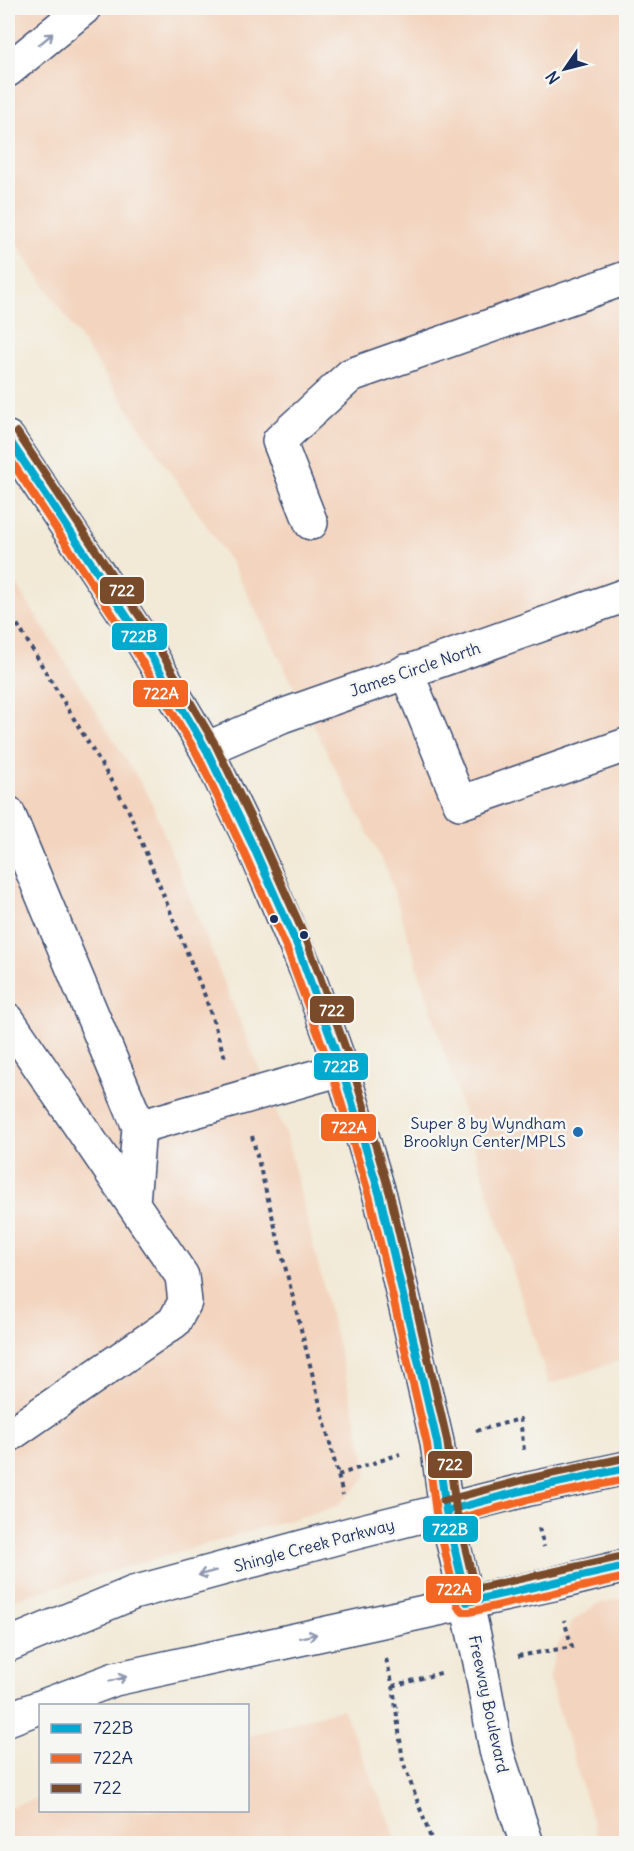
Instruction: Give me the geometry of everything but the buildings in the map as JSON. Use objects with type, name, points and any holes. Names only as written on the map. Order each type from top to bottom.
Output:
[{"type":"street","points":[[8,70],[84,8]]},
{"type":"street","points":[[311,523],[279,441],[351,375],[627,278]]},
{"type":"street","name":"Freeway Boulevard","points":[[8,438],[135,629],[206,749],[297,945],[342,1069],[380,1196],[437,1442],[447,1511],[496,1749],[527,1844]]},
{"type":"street","name":"James Circle North","points":[[206,749],[282,716],[627,595]]},
{"type":"street","points":[[406,671],[460,803],[627,745]]},
{"type":"street","points":[[8,813],[139,1127],[133,1203]]},
{"type":"street","points":[[8,1020],[182,1276],[184,1302],[174,1322],[8,1436]]},
{"type":"street","points":[[139,1127],[342,1069]]},
{"type":"street","name":"Shingle Creek Parkway","points":[[8,1645],[133,1593],[354,1533],[529,1489],[627,1468]]},
{"type":"street","points":[[47,1704],[115,1679],[627,1566]]},
{"type":"street","points":[[8,1719],[39,1707]]},
{"type":"path","points":[[8,609],[128,808],[205,996],[255,1145],[354,1533]]},
{"type":"path","points":[[520,1419],[529,1489],[572,1647]]},
{"type":"path","points":[[376,1622],[393,1686],[403,1762],[433,1844]]},
{"type":"shaded area","points":[[8,8],[626,8],[626,1358],[549,1385],[388,873],[232,564],[8,231]]},
{"type":"shaded area","points":[[8,571],[149,796],[287,1138],[363,1448],[367,1476],[338,1506],[8,1601]]},
{"type":"shaded area","points":[[626,1597],[626,1843],[599,1843],[549,1677],[558,1644],[573,1621],[597,1604]]},
{"type":"shaded area","points":[[343,1708],[398,1843],[8,1843],[8,1808],[39,1797],[39,1812],[249,1812],[249,1736]]},
{"type":"transit line","name":"722","points":[[17,432],[144,623],[215,744],[307,941],[352,1066],[390,1194],[447,1440],[456,1509],[475,1589],[624,1556]]},
{"type":"transit line","name":"722B","points":[[8,438],[135,629],[206,749],[297,945],[342,1069],[380,1196],[437,1442],[446,1511],[467,1602],[626,1566]]},
{"type":"transit line","name":"722A","points":[[8,456],[126,635],[197,754],[287,949],[332,1072],[370,1199],[427,1444],[436,1513],[458,1607],[463,1612],[469,1612],[626,1577]]},
{"type":"transit line","name":"722","points":[[443,1501],[527,1479],[624,1458]]},
{"type":"transit line","name":"722B","points":[[446,1511],[529,1489],[626,1468]]},
{"type":"transit line","name":"722A","points":[[449,1521],[531,1499],[626,1479]]},
{"type":"place","name":"Super 8 by Wyndham Brooklyn Center/MPLS","points":[[578,1132]]}]
